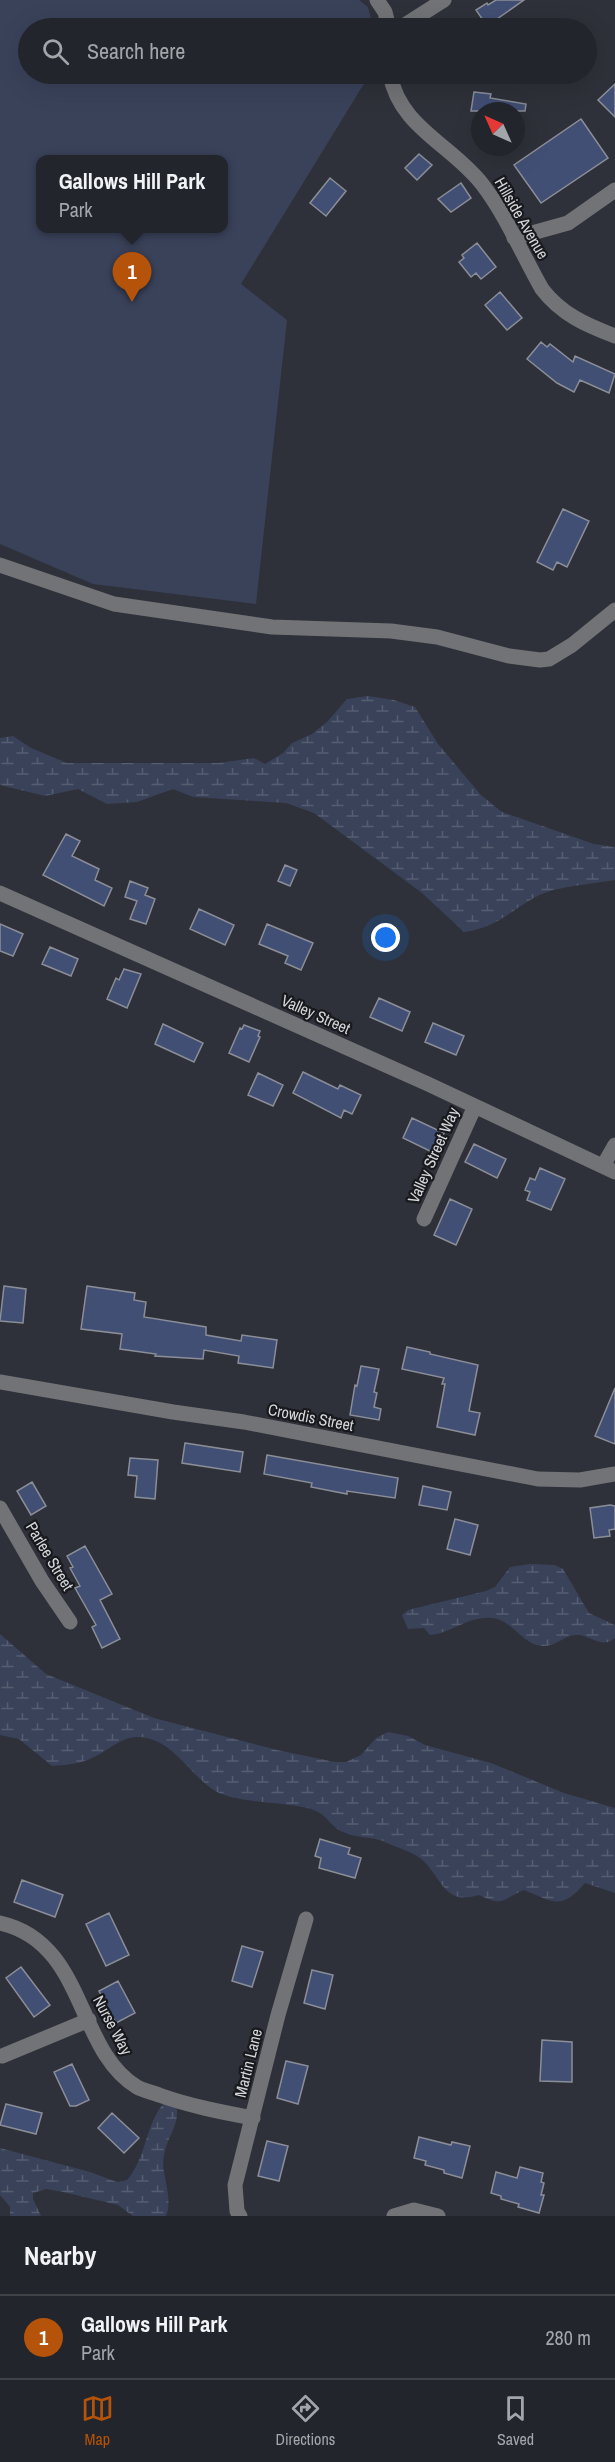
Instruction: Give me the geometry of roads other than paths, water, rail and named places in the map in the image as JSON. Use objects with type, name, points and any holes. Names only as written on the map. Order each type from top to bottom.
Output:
[{"type":"street","points":[[377,0],[386,18]]},
{"type":"street","points":[[416,18],[444,0]]},
{"type":"street","name":"Hillside Avenue","points":[[392,84],[403,109],[474,173],[484,186],[551,301],[568,315],[615,336]]},
{"type":"street","points":[[514,238],[568,224],[615,190]]},
{"type":"street","points":[[0,565],[114,604],[272,627],[414,634],[509,656],[540,660],[549,659],[572,645],[615,610]]},
{"type":"street","name":"Valley Street","points":[[0,893],[475,1106],[609,1169]]},
{"type":"street","name":"Valley Street Way","points":[[424,1219],[475,1106]]},
{"type":"street","points":[[609,1169],[615,1145]]},
{"type":"street","name":"Crowdis Street","points":[[0,1382],[244,1422],[538,1479],[580,1480],[615,1474]]},
{"type":"street","name":"Parlee Street","points":[[0,1508],[42,1581],[70,1622]]},
{"type":"street","name":"Martin Lane","points":[[240,2216],[237,2211],[235,2185],[278,2015],[306,1919]]},
{"type":"street","name":"Nurse Way","points":[[0,1923],[12,1925],[30,1935],[62,1967],[103,2048],[117,2070],[138,2087],[207,2109],[253,2118]]},
{"type":"street","points":[[2,2056],[89,2020]]},
{"type":"street","points":[[394,2216],[414,2210],[438,2216]]},
{"type":"place","name":"Gallows Hill Park","points":[[132,302]]}]
